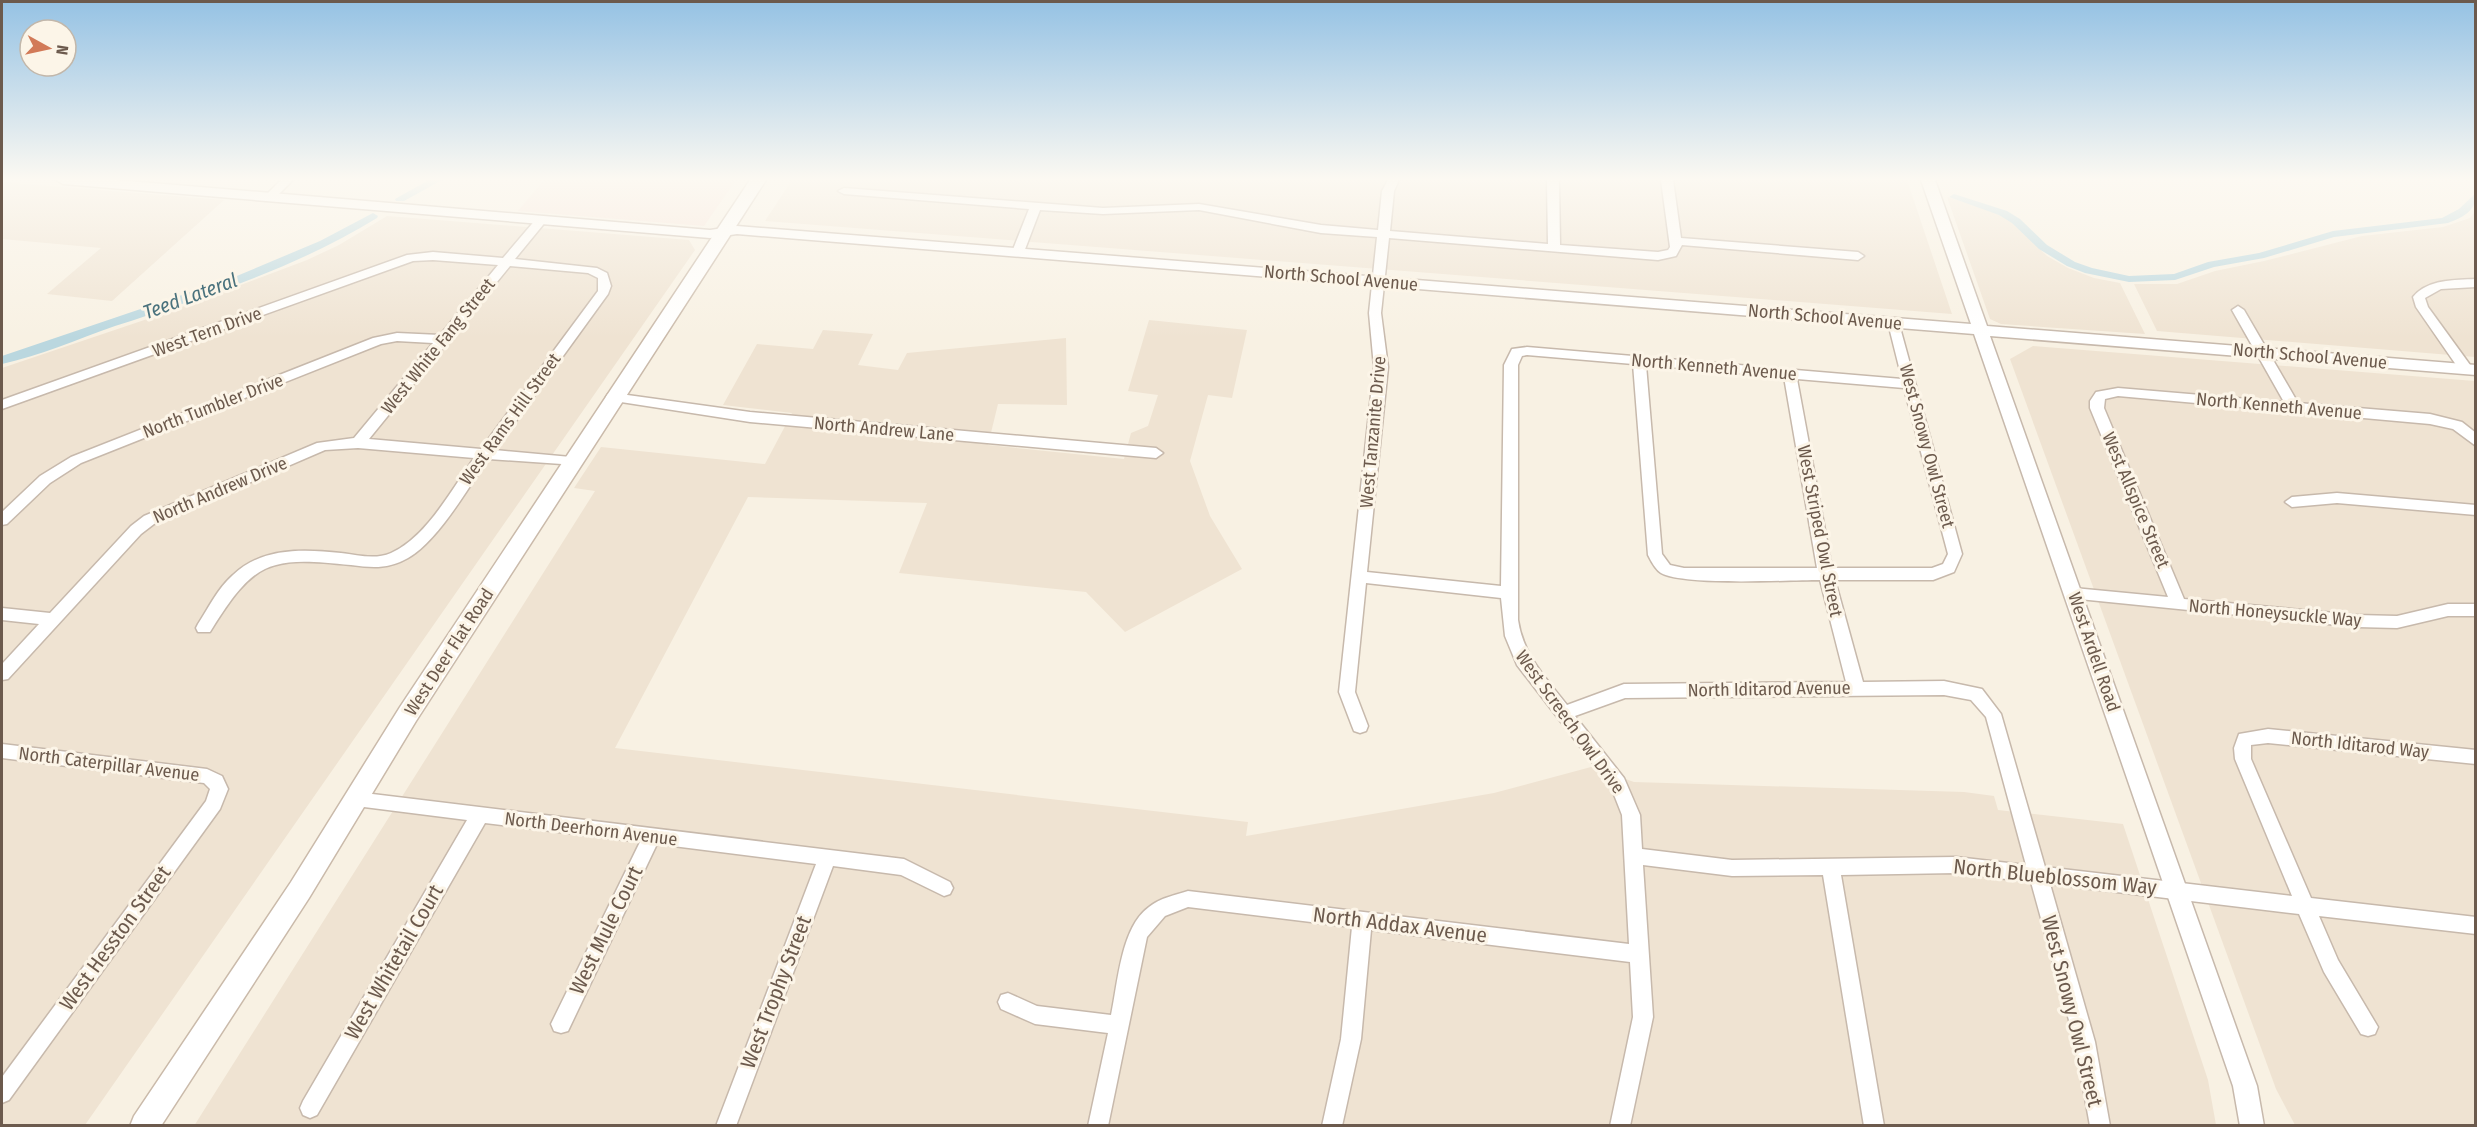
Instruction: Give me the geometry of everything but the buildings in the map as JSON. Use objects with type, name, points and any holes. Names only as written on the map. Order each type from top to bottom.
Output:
[{"type":"main road","name":"West Deer Flat Road","points":[[144,1125],[300,890],[408,714],[613,397],[723,233]]},
{"type":"street","name":"West White Fang Street","points":[[358,443],[531,233]]},
{"type":"street","name":"North School Avenue","points":[[690,233],[718,233]]},
{"type":"street","name":"North School Avenue","points":[[770,233],[2471,369]]},
{"type":"street","points":[[1018,252],[1026,233]]},
{"type":"street","points":[[1362,233],[1658,256],[1674,247],[1858,256]]},
{"type":"street","points":[[1554,233],[1554,248]]},
{"type":"street","points":[[1672,233],[1674,247]]},
{"type":"street","name":"West Ardell Road","points":[[1946,233],[2245,1086],[2252,1125]]},
{"type":"street","name":"West Tanzanite Drive","points":[[1360,726],[1347,692],[1382,366],[1375,313],[1384,235]]},
{"type":"street","name":"West Tern Drive","points":[[2,405],[411,258],[433,256],[507,262]]},
{"type":"street","name":"West Rams Hill Street","points":[[204,628],[238,579],[252,568],[270,560],[299,555],[379,563],[403,556],[422,540],[604,291],[605,276],[600,272],[507,262]]},
{"type":"street","points":[[2471,369],[2422,307],[2419,297],[2427,289],[2451,284],[2475,283]]},
{"type":"street","points":[[2238,310],[2294,407]]},
{"type":"street","name":"West Snowy Owl Street","points":[[1826,574],[1933,574],[1949,568],[1955,554],[1894,323]]},
{"type":"street","name":"North Tumbler Drive","points":[[2,520],[40,482],[76,460],[378,341],[398,337],[443,339]]},
{"type":"street","name":"North Kenneth Avenue","points":[[1517,352],[1527,351],[1911,384]]},
{"type":"street","name":"West Screech Owl Drive","points":[[1517,352],[1511,365],[1509,623],[1513,643],[1523,661],[1565,712],[1618,783],[1631,815],[1643,1017],[1620,1125]]},
{"type":"street","points":[[1639,361],[1655,555],[1665,569],[1684,574],[1826,574]]},
{"type":"street","name":"West Striped Owl Street","points":[[1790,374],[1826,574],[1856,688]]},
{"type":"street","name":"North Kenneth Avenue","points":[[2101,395],[2118,392],[2430,418],[2457,425],[2475,441]]},
{"type":"street","name":"West Allspice Street","points":[[2101,395],[2097,401],[2097,408],[2179,604]]},
{"type":"street","name":"North Andrew Lane","points":[[613,397],[750,417],[1156,453]]},
{"type":"street","name":"North Andrew Drive","points":[[2,674],[136,530],[149,520],[322,446],[358,443],[572,462]]},
{"type":"street","points":[[2292,502],[2337,498],[2475,510]]},
{"type":"street","points":[[1359,578],[1509,593]]},
{"type":"street","name":"North Honeysuckle Way","points":[[2074,594],[2357,621],[2397,622],[2448,610],[2475,610]]},
{"type":"street","points":[[2,614],[52,620]]},
{"type":"street","name":"North Iditarod Avenue","points":[[1565,712],[1624,691],[1944,688],[1976,694]]},
{"type":"street","name":"West Snowy Owl Street","points":[[1976,694],[1993,714],[2085,1042],[2100,1125]]},
{"type":"street","name":"North Iditarod Way","points":[[2305,905],[2243,759],[2242,748],[2245,740],[2268,736],[2475,757]]},
{"type":"street","name":"North Caterpillar Avenue","points":[[2,751],[207,776],[216,781]]},
{"type":"street","name":"West Hesston Street","points":[[2,1093],[214,804],[219,789],[216,781]]},
{"type":"street","name":"North Deerhorn Avenue","points":[[356,799],[904,867],[944,888]]},
{"type":"street","name":"West Whitetail Court","points":[[310,1108],[479,816]]},
{"type":"street","name":"West Mule Court","points":[[561,1024],[651,837]]},
{"type":"street","name":"North Blueblossom Way","points":[[1633,856],[1732,868],[1956,865],[2475,926]]},
{"type":"street","name":"West Trophy Street","points":[[726,1125],[827,858]]},
{"type":"street","points":[[1831,868],[1874,1125]]},
{"type":"street","name":"North Addax Avenue","points":[[1119,1025],[1138,934],[1147,919],[1162,907],[1188,899],[1639,954]]},
{"type":"street","points":[[2305,905],[2331,966],[2368,1027]]},
{"type":"street","points":[[1332,1125],[1351,1039],[1362,921]]},
{"type":"street","points":[[1008,1002],[1035,1015],[1119,1025],[1098,1125]]},
{"type":"shaded area","points":[[2,233],[188,233],[112,301],[47,294],[101,248],[2,239]]},
{"type":"shaded area","points":[[360,233],[596,233],[689,240],[695,250],[85,1125],[2,1125],[2,368],[171,311],[307,260]]},
{"type":"shaded area","points":[[913,233],[1925,233],[1952,314]]},
{"type":"shaded area","points":[[1960,233],[2023,233],[2047,256],[2068,268],[2094,278],[2120,283],[2145,334],[2001,324],[1990,319]]},
{"type":"shaded area","points":[[2393,233],[2475,233],[2475,357],[2157,331],[2134,284],[2177,284],[2215,271],[2362,236]]},
{"type":"shaded area","points":[[1149,320],[1247,330],[1232,398],[1208,395],[1190,461],[1210,516],[1242,569],[1125,632],[1086,592],[899,573],[927,503],[748,497],[615,748],[1248,822],[1246,836],[1494,793],[1591,767],[1634,782],[1964,792],[1994,796],[1998,810],[2123,824],[2208,1080],[2216,1125],[194,1126],[595,491],[574,488],[601,447],[765,464],[792,413],[723,405],[757,344],[813,349],[823,330],[873,334],[858,365],[898,370],[907,353],[1066,338],[1067,405],[998,404],[988,445],[1124,459],[1131,433],[1148,426],[1158,395],[1128,391]]},
{"type":"shaded area","points":[[2033,346],[2475,381],[2475,1125],[2295,1125],[2276,1089],[2010,359]]},
{"type":"waterway","name":"Teed Lateral","points":[[2,360],[236,280],[289,259],[345,233]]},
{"type":"waterway","points":[[2028,233],[2043,247],[2071,264],[2089,271],[2129,279],[2175,277],[2212,264],[2260,256],[2333,234],[2345,233]]}]
